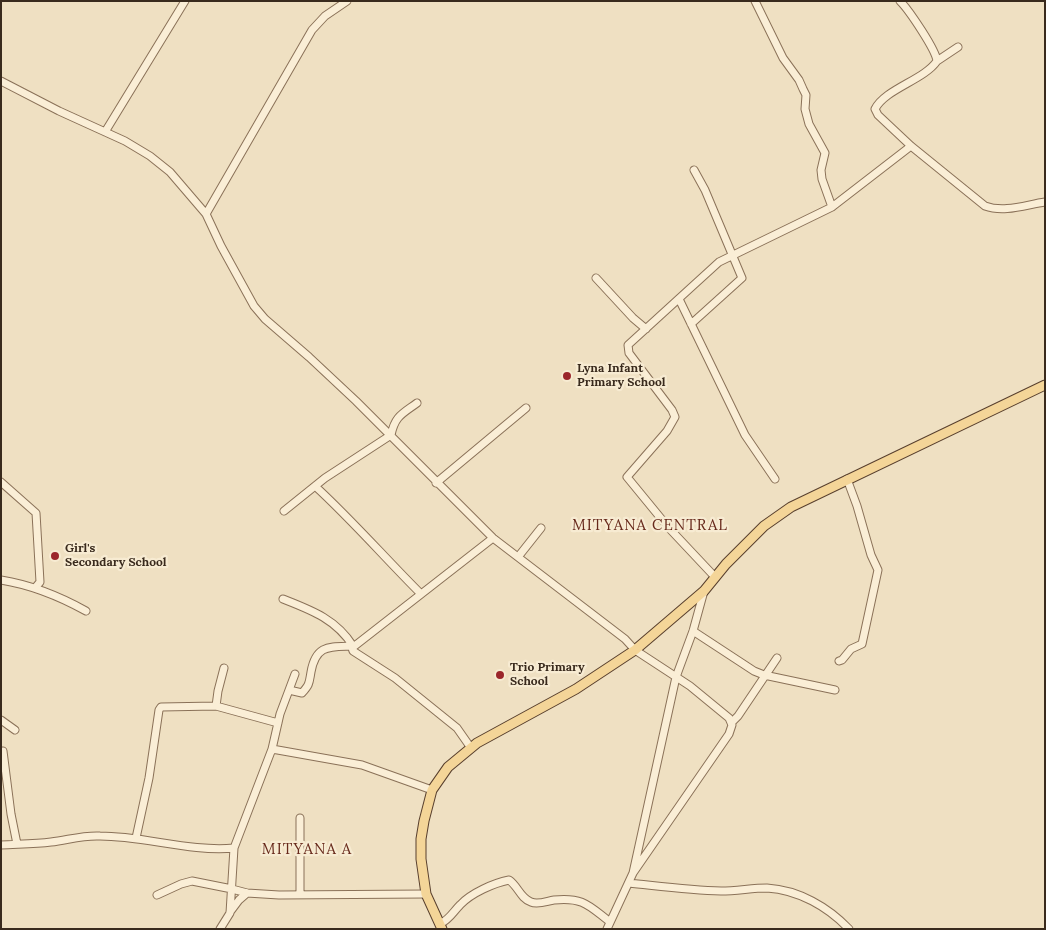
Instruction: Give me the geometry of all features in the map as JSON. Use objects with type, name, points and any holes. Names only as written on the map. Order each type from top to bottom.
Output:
[{"type":"main road","points":[[441,926],[426,894],[421,859],[421,839],[432,790],[448,767],[489,736],[576,689],[635,650],[704,591],[744,544],[764,526],[791,507],[1045,385]]},
{"type":"street","points":[[105,132],[185,1]]},
{"type":"street","points":[[206,214],[312,30],[325,16],[347,1]]},
{"type":"street","points":[[755,1],[783,58],[799,80],[806,95],[808,124],[825,153],[821,170],[822,179],[832,207]]},
{"type":"street","points":[[900,1],[914,20],[937,61]]},
{"type":"street","points":[[958,47],[879,103],[875,109],[878,115],[911,146],[985,206],[994,210],[1003,210],[1045,202]]},
{"type":"street","points":[[1,80],[142,151],[175,177],[206,214],[221,246],[259,313],[309,357],[493,538],[625,639],[635,650],[690,686],[718,708],[732,722]]},
{"type":"street","points":[[715,577],[668,527],[627,477],[667,431],[675,418],[672,410],[628,349],[631,342],[719,262],[832,207],[911,146]]},
{"type":"street","points":[[692,324],[742,278],[734,255],[694,170]]},
{"type":"street","points":[[596,278],[633,318],[646,329]]},
{"type":"street","points":[[679,299],[746,435],[775,479]]},
{"type":"street","points":[[284,511],[325,478],[391,436],[394,423],[399,416],[417,403]]},
{"type":"street","points":[[436,483],[526,408]]},
{"type":"street","points":[[839,661],[851,649],[862,644],[878,575],[878,570],[871,556],[857,506],[847,479]]},
{"type":"street","points":[[1,482],[36,513],[40,582],[35,588]]},
{"type":"street","points":[[315,486],[342,511],[372,545],[421,594]]},
{"type":"street","points":[[518,557],[541,528]]},
{"type":"street","points":[[289,690],[302,693],[310,685],[311,670],[316,656],[321,649],[353,646],[493,538]]},
{"type":"street","points":[[1,580],[56,595],[86,610]]},
{"type":"street","points":[[441,926],[470,897],[509,880],[524,899],[529,902],[579,901],[593,908],[609,926],[633,873],[676,677],[704,591]]},
{"type":"street","points":[[282,598],[323,616],[334,624],[353,646],[353,651],[395,678],[457,728],[471,748]]},
{"type":"street","points":[[692,631],[754,671],[764,675],[835,690]]},
{"type":"street","points":[[633,873],[729,734],[732,722],[777,658]]},
{"type":"street","points":[[216,706],[224,668]]},
{"type":"street","points":[[230,913],[234,848],[272,749],[278,722],[294,674]]},
{"type":"street","points":[[136,838],[150,778],[159,710],[161,707],[216,706],[278,722]]},
{"type":"street","points":[[1,720],[15,730]]},
{"type":"street","points":[[272,749],[362,765],[432,790]]},
{"type":"street","points":[[3,751],[17,844]]},
{"type":"street","points":[[300,818],[300,895]]},
{"type":"street","points":[[1,845],[53,842],[77,837],[100,836],[136,838],[194,847],[234,848]]},
{"type":"street","points":[[157,895],[192,881],[232,888],[247,893],[300,895],[426,894]]},
{"type":"street","points":[[629,883],[690,890],[724,891],[766,888],[782,890],[813,901],[833,914],[849,929]]},
{"type":"street","points":[[220,929],[239,900],[247,893]]},
{"type":"place","name":"Lyna Infant Primary School","points":[[567,376]]},
{"type":"place","name":"Girl's Secondary School","points":[[55,556]]},
{"type":"place","name":"Trio Primary School","points":[[500,675]]},
{"type":"district","name":"MITYANA CENTRAL","points":[[650,526]]},
{"type":"district","name":"MITYANA A","points":[[307,850]]}]
